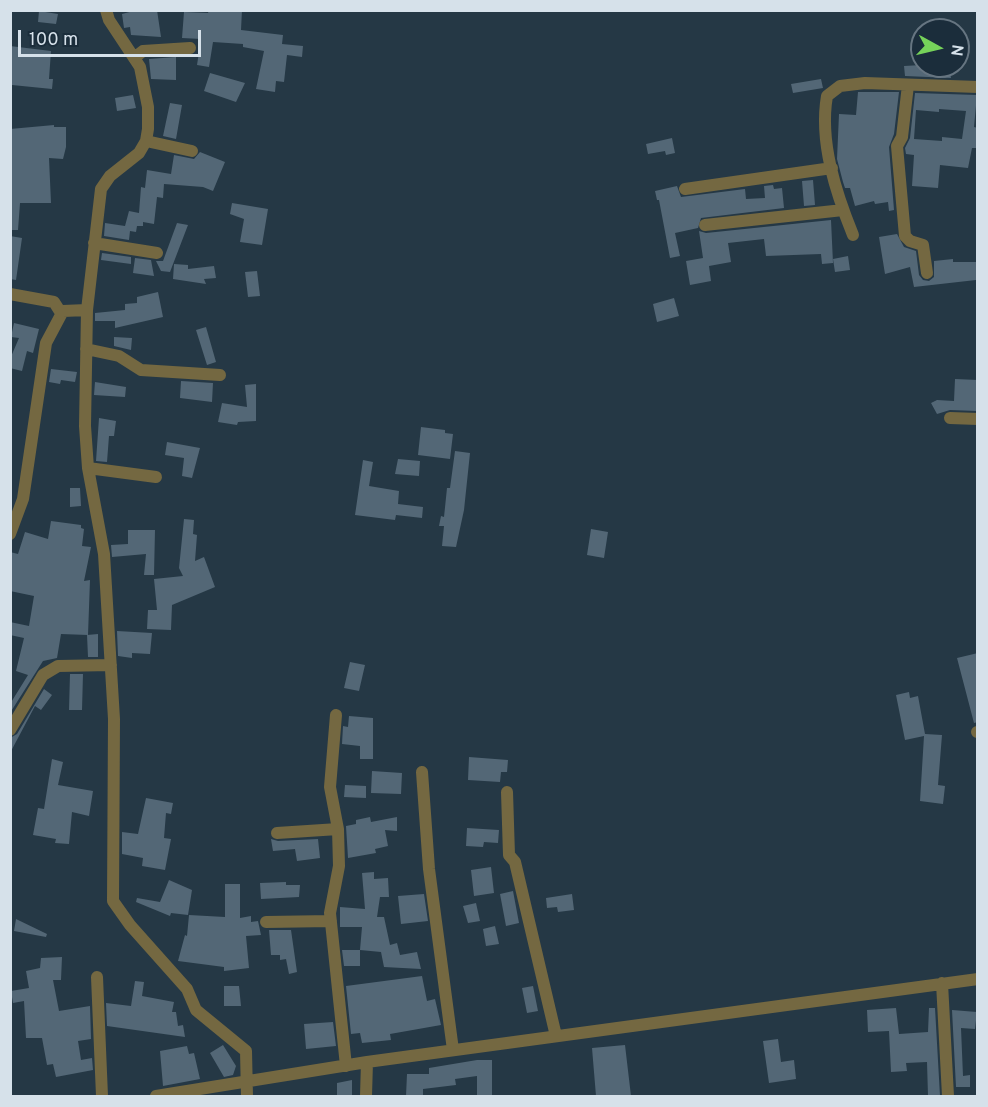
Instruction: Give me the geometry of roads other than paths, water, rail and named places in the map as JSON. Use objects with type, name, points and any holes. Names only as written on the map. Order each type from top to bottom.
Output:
[{"type":"street","points":[[106,10],[140,67],[148,107],[146,141],[139,153],[110,176],[101,189],[87,310],[85,426],[88,468],[104,554],[114,718],[113,902],[130,925],[187,989],[196,1010],[246,1051],[247,1096]]},
{"type":"street","points":[[134,58],[143,51],[190,48]]},
{"type":"street","points":[[853,235],[836,192],[824,111],[827,96],[840,87],[848,85],[978,87]]},
{"type":"street","points":[[908,85],[902,137],[897,146],[900,192],[905,236],[910,241],[923,245],[927,273]]},
{"type":"street","points":[[146,141],[192,151]]},
{"type":"street","points":[[686,189],[832,168]]},
{"type":"street","points":[[705,225],[843,210]]},
{"type":"street","points":[[94,243],[157,253]]},
{"type":"street","points":[[10,294],[54,302],[61,313]]},
{"type":"street","points":[[61,313],[87,310]]},
{"type":"street","points":[[10,534],[23,499],[46,343],[61,313]]},
{"type":"street","points":[[87,349],[119,356],[141,370],[203,376],[220,375]]},
{"type":"street","points":[[950,418],[978,419]]},
{"type":"street","points":[[88,468],[156,477]]},
{"type":"street","points":[[10,730],[43,675],[50,669],[58,666],[111,664]]},
{"type":"street","points":[[336,715],[330,787],[338,829],[339,866],[331,899],[331,921],[334,979],[346,1066]]},
{"type":"street","points":[[422,772],[429,869],[453,1050]]},
{"type":"street","points":[[507,792],[509,855],[515,862],[556,1036]]},
{"type":"street","points":[[277,833],[338,829]]},
{"type":"street","points":[[266,922],[331,921]]},
{"type":"street","points":[[97,977],[102,1096]]},
{"type":"street","points":[[156,1096],[367,1062],[942,983],[978,980]]},
{"type":"street","points":[[942,983],[948,1096]]},
{"type":"street","points":[[366,1096],[367,1062]]}]
